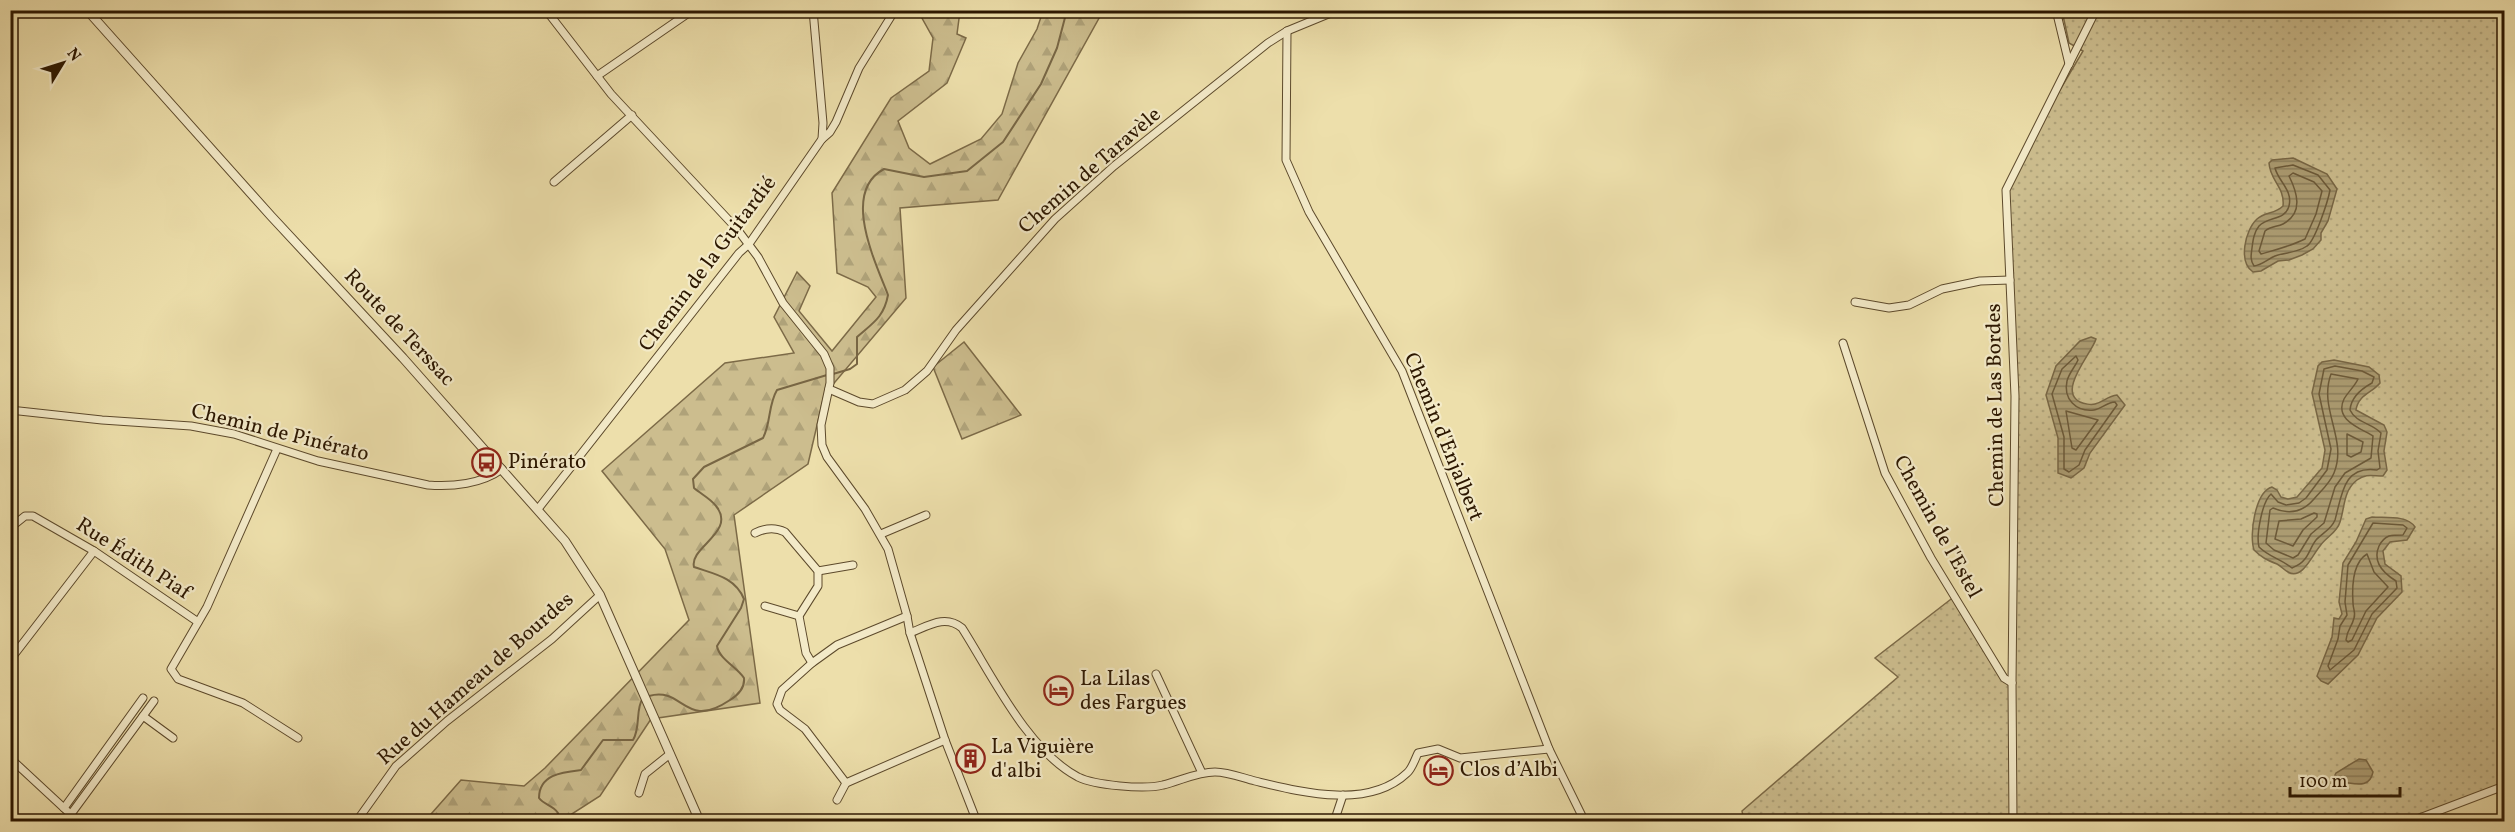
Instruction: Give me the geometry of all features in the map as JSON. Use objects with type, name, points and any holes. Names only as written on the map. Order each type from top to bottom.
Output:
[{"type":"street","name":"Route de Terssac","points":[[87,10],[271,216],[403,358],[538,509],[580,561],[600,595],[700,822]]},
{"type":"street","points":[[546,10],[597,76],[749,243],[783,303],[828,362],[829,386],[821,425],[822,445],[827,457],[881,534],[896,571],[910,633],[945,740],[977,822]]},
{"type":"street","points":[[813,10],[823,123],[822,139]]},
{"type":"street","name":"Chemin de la Guitardié","points":[[538,509],[749,243],[822,139],[830,132],[865,57],[895,10]]},
{"type":"street","name":"Chemin de Taravèle","points":[[829,386],[859,402],[873,404],[905,390],[927,371],[956,330],[1024,250],[1114,166],[1268,43],[1287,31],[1338,10]]},
{"type":"street","points":[[2056,10],[2069,64]]},
{"type":"street","name":"Chemin de Las Bordes","points":[[2013,822],[2015,396],[2006,190],[2096,10]]},
{"type":"street","points":[[597,76],[687,14]]},
{"type":"street","name":"Chemin d'Enjalbert","points":[[1287,31],[1286,160],[1309,212],[1402,371],[1549,749],[1585,822]]},
{"type":"street","points":[[554,182],[632,115]]},
{"type":"street","points":[[1855,303],[1889,308],[1909,305],[1942,289],[1980,281],[2010,280]]},
{"type":"street","name":"Chemin de l'Estel","points":[[1843,343],[1885,473],[1931,558],[2004,678],[2012,683]]},
{"type":"street","name":"Chemin de Pinérato","points":[[10,410],[102,420],[192,426],[234,434],[318,461],[435,485],[472,482],[502,469]]},
{"type":"street","name":"Rue Édith Piaf","points":[[10,528],[25,516],[33,516],[94,551],[198,622],[207,607],[277,449]]},
{"type":"street","points":[[881,534],[926,515]]},
{"type":"street","points":[[755,533],[764,529],[778,529],[785,532],[818,571],[818,586],[800,616],[806,653],[812,663]]},
{"type":"street","points":[[10,660],[94,551]]},
{"type":"street","points":[[818,571],[853,565]]},
{"type":"street","name":"Rue du Hameau de Bourdes","points":[[356,822],[396,766],[447,722],[552,639],[600,595]]},
{"type":"street","points":[[765,606],[800,616]]},
{"type":"street","points":[[846,783],[800,723],[784,715],[777,704],[782,690],[812,663],[837,645],[908,616]]},
{"type":"street","points":[[910,633],[944,620],[955,622],[962,628],[994,683],[1038,743],[1059,765],[1078,777],[1097,782],[1159,786],[1202,773],[1216,772],[1288,789],[1343,795],[1381,790],[1409,772],[1418,753],[1438,749],[1460,758],[1549,749]]},
{"type":"street","points":[[198,622],[171,669],[173,675],[178,679],[243,703],[298,738]]},
{"type":"street","points":[[1156,674],[1202,773]]},
{"type":"street","points":[[64,808],[143,698]]},
{"type":"street","points":[[71,814],[154,700]]},
{"type":"street","points":[[143,716],[173,738]]},
{"type":"street","points":[[837,800],[846,783],[945,740]]},
{"type":"street","points":[[639,793],[645,774],[670,754]]},
{"type":"street","points":[[10,758],[79,822]]},
{"type":"street","points":[[2409,822],[2504,786]]},
{"type":"street","points":[[1334,822],[1343,795]]},
{"type":"green space","points":[[918,11],[960,11],[957,34],[966,38],[947,83],[898,121],[909,148],[930,164],[981,139],[1002,114],[1018,63],[1037,29],[1043,11],[1103,11],[998,200],[900,208],[906,298],[824,395],[808,464],[734,515],[760,703],[651,719],[600,796],[561,821],[424,822],[461,780],[524,786],[545,768],[689,620],[665,549],[602,471],[725,363],[794,353],[774,317],[797,272],[810,286],[799,311],[832,351],[876,297],[868,287],[837,273],[832,193],[891,98],[929,71],[933,38]]},
{"type":"green space","points":[[2062,11],[2504,11],[2504,785],[2409,822],[1744,822],[1742,811],[1898,677],[1875,658],[1955,596],[2011,682],[2015,396],[2006,190],[2028,144],[2083,51],[2069,43]]},
{"type":"green space","points":[[964,342],[1021,415],[962,439],[933,367]]},
{"type":"water","points":[[2293,158],[2327,174],[2337,189],[2328,221],[2321,233],[2321,240],[2313,249],[2289,260],[2278,261],[2261,271],[2253,272],[2248,267],[2245,254],[2249,231],[2257,219],[2283,206],[2282,194],[2272,175],[2269,163],[2272,160]]},
{"type":"water","points":[[2091,337],[2096,339],[2074,381],[2072,389],[2074,397],[2085,404],[2092,404],[2117,395],[2125,405],[2090,453],[2084,468],[2071,478],[2058,473],[2058,438],[2046,395],[2056,366],[2080,341]]},
{"type":"water","points":[[2334,360],[2369,367],[2379,375],[2380,383],[2359,401],[2356,410],[2384,425],[2387,432],[2384,451],[2387,470],[2383,476],[2363,476],[2352,484],[2336,529],[2322,543],[2307,565],[2298,573],[2293,574],[2254,550],[2253,525],[2261,497],[2266,491],[2272,487],[2281,497],[2288,499],[2297,497],[2322,468],[2325,450],[2312,393],[2318,366],[2322,362]]},
{"type":"water","points":[[2372,517],[2402,519],[2415,527],[2407,540],[2390,542],[2383,551],[2385,564],[2401,576],[2402,592],[2377,618],[2358,655],[2328,684],[2317,676],[2332,637],[2334,618],[2339,619],[2342,614],[2339,602],[2343,563],[2366,519]]},
{"type":"water","points":[[2359,759],[2366,760],[2373,772],[2368,782],[2358,784],[2336,782],[2333,779],[2336,773]]},
{"type":"waterway","points":[[833,374],[850,369],[857,364],[857,337],[881,314],[888,295],[865,228],[863,210],[865,194],[871,180],[884,169],[924,177],[967,171],[1003,142],[1041,84],[1057,48],[1067,10]]},
{"type":"waterway","points":[[649,696],[670,697],[693,710],[703,711],[730,700],[742,688],[744,678],[721,655],[717,646],[741,608],[744,599],[729,581],[694,567],[694,560],[698,553],[721,524],[721,515],[714,503],[694,488],[693,479],[704,467],[763,438],[777,390],[827,375]]},
{"type":"waterway","points":[[557,822],[558,813],[539,798],[543,784],[553,776],[581,770],[603,740],[633,740],[637,730],[639,707],[643,698]]},
{"type":"place","name":"Pinérato","points":[[487,462]]},
{"type":"place","name":"La Lilas des Fargues","points":[[1059,691]]},
{"type":"place","name":"La Viguière d'albi","points":[[970,759]]},
{"type":"place","name":"Clos d’Albi","points":[[1439,770]]}]
